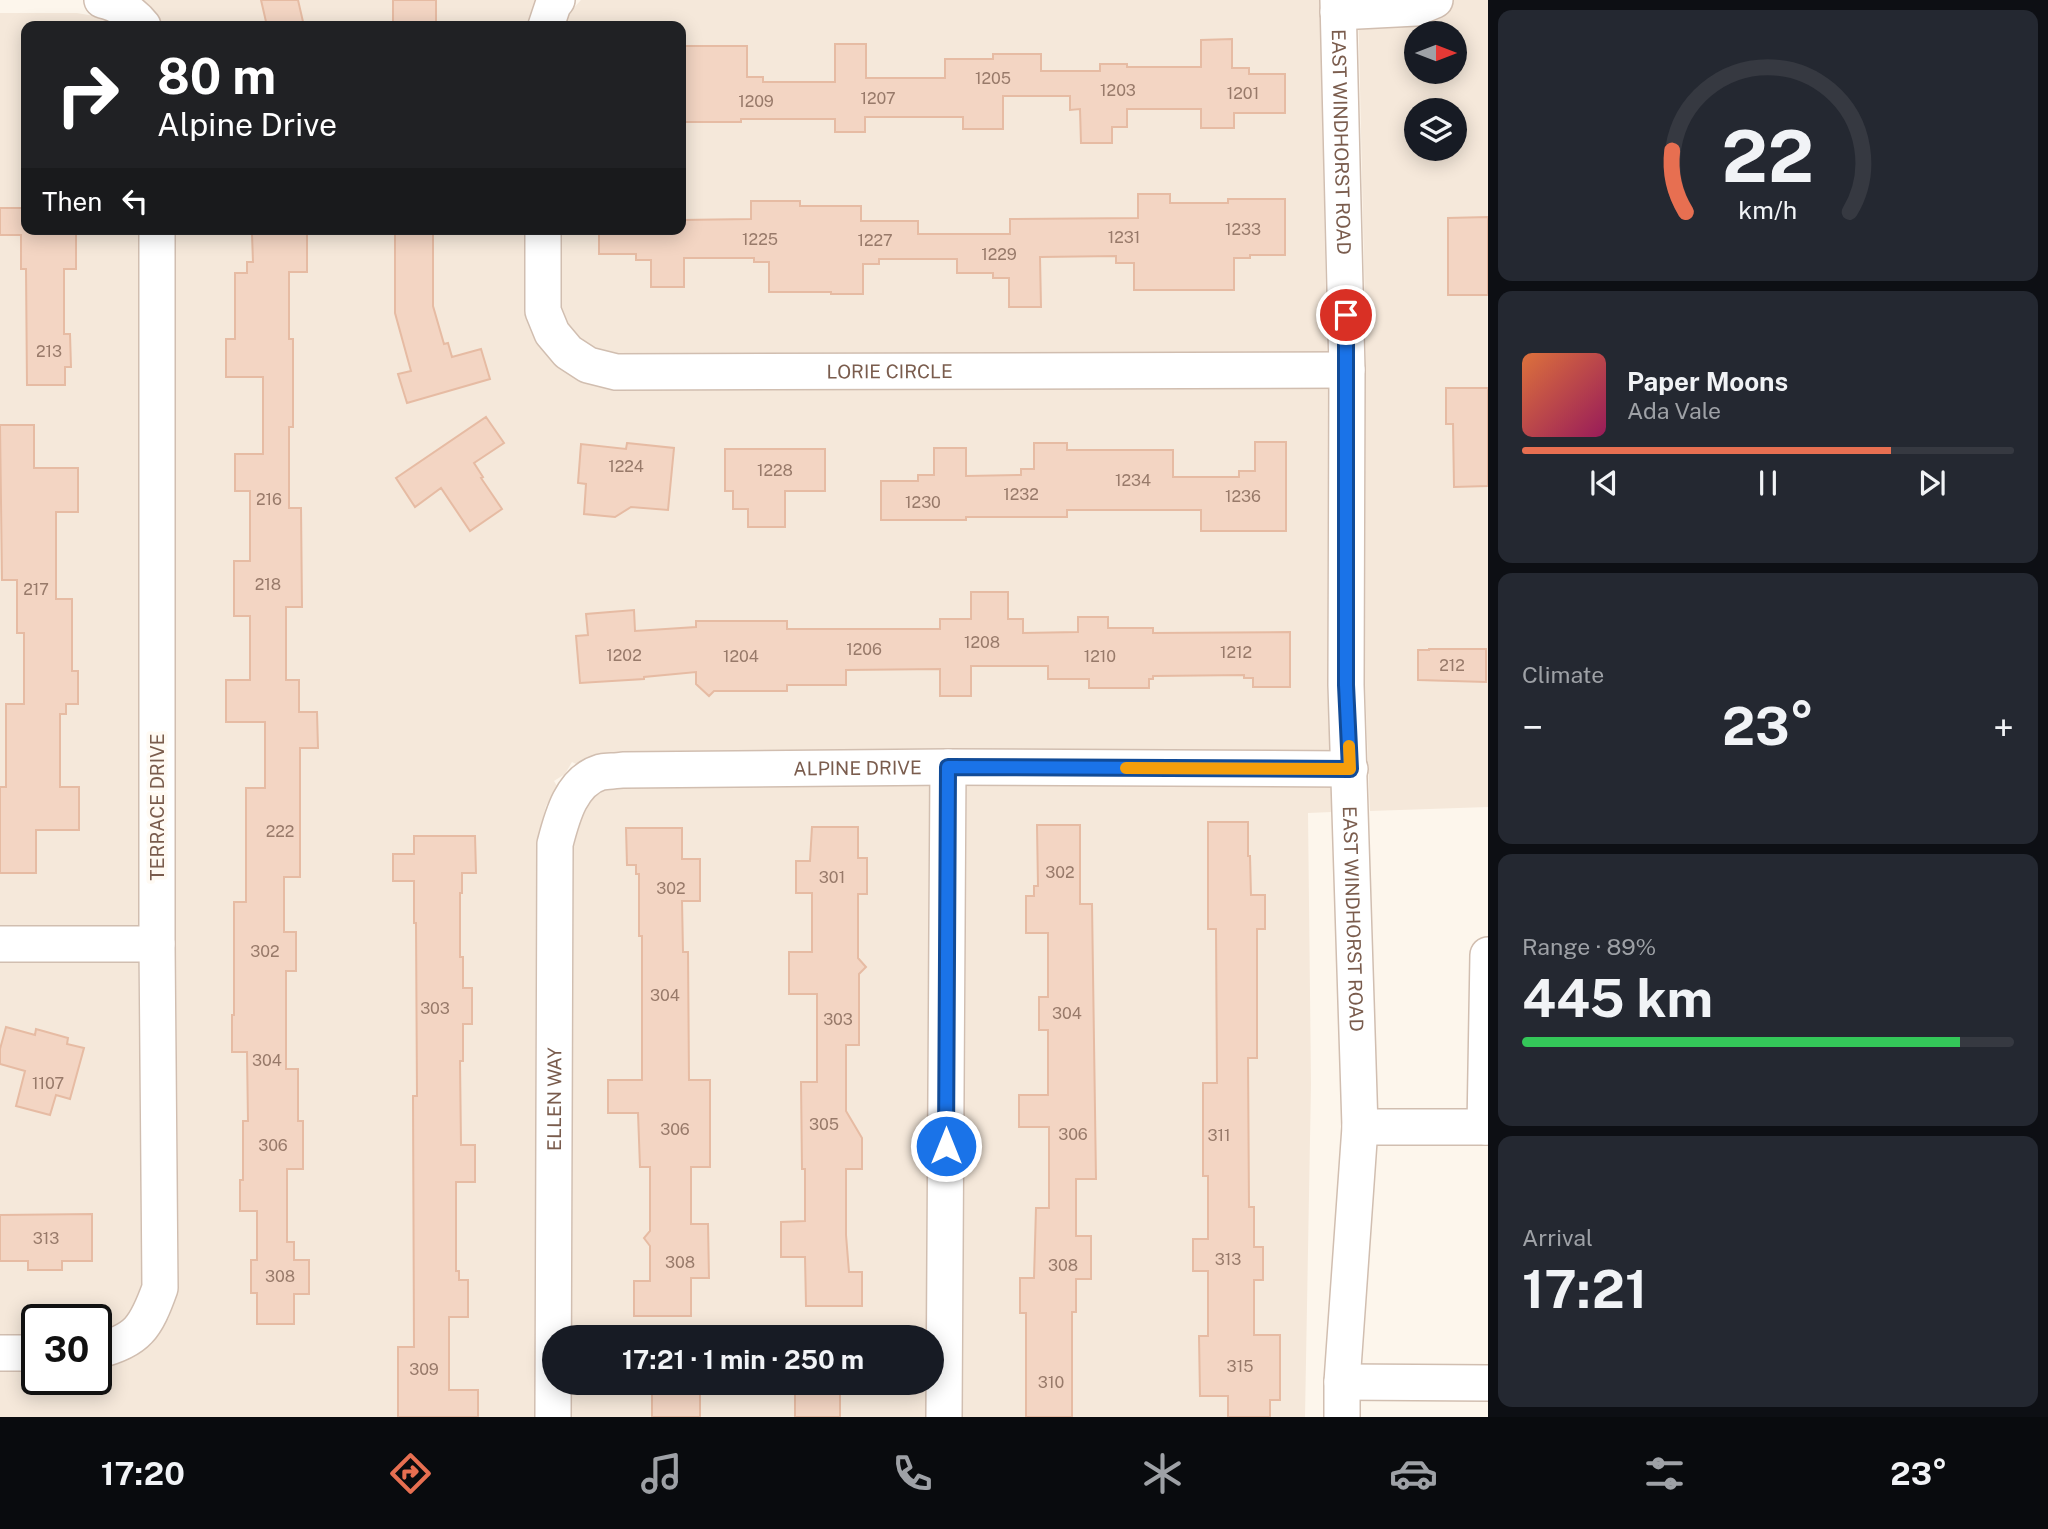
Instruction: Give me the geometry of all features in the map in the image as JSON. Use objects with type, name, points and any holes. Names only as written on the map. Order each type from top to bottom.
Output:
[{"type":"street","points":[[102,0],[139,21]]},
{"type":"street","points":[[548,21],[557,0]]},
{"type":"street","points":[[1338,6],[1416,8],[1435,0]]},
{"type":"street","name":"EAST WINDHORST ROAD","points":[[1338,6],[1347,370],[1346,685],[1360,1126],[1342,1382],[1342,1417]]},
{"type":"street","name":"TERRACE DRIVE","points":[[112,1347],[136,1335],[151,1314],[160,1287],[157,235]]},
{"type":"street","name":"LORIE CIRCLE","points":[[544,235],[543,311],[552,333],[568,352],[588,365],[616,372],[1347,370]]},
{"type":"street","points":[[944,1417],[948,767]]},
{"type":"street","name":"ALPINE DRIVE","points":[[580,785],[599,773],[623,770],[948,767],[1350,769]]},
{"type":"street","name":"ELLEN WAY","points":[[553,1417],[555,844],[564,810],[580,785]]},
{"type":"street","points":[[0,944],[157,944]]},
{"type":"street","points":[[1360,1126],[1487,1127],[1488,955]]},
{"type":"street","points":[[0,1353],[21,1353]]},
{"type":"street","points":[[1342,1382],[1488,1383]]},
{"type":"shaded area","points":[[140,0],[536,0],[528,21],[161,21],[153,9]]},
{"type":"shaded area","points":[[581,0],[1320,0],[1327,354],[619,355],[597,350],[581,340],[568,325],[562,308],[562,235],[686,235],[686,21],[567,21],[569,13]]},
{"type":"shaded area","points":[[1358,0],[1488,0],[1488,807],[1370,811],[1365,685],[1366,353]]},
{"type":"shaded area","points":[[0,13],[77,13],[108,21],[21,21],[21,235],[138,235],[138,927],[0,927]]},
{"type":"shaded area","points":[[176,235],[524,235],[524,311],[536,343],[553,362],[577,379],[616,389],[1328,387],[1327,685],[1330,752],[578,765],[572,762],[565,774],[554,781],[557,786],[546,806],[536,844],[534,1417],[0,1417],[0,1370],[21,1370],[21,1395],[112,1395],[112,1364],[124,1361],[152,1344],[169,1318],[179,1287]]},
{"type":"shaded area","points":[[929,784],[926,1325],[572,1325],[574,845],[582,817],[594,797],[606,789]]},
{"type":"shaded area","points":[[967,784],[1331,786],[1332,812],[1308,813],[1311,1084],[1305,1417],[963,1417]]},
{"type":"shaded area","points":[[0,961],[138,961],[141,1285],[133,1307],[122,1323],[112,1328],[112,1304],[21,1304],[21,1336],[0,1337]]},
{"type":"shaded area","points":[[572,1395],[926,1395],[925,1417],[572,1417]]},
{"type":"building","points":[[261,0],[298,0],[303,21],[266,21]]},
{"type":"building","points":[[393,0],[436,0],[436,21],[393,21]]},
{"type":"building","points":[[1232,39],[1232,68],[1249,68],[1249,74],[1285,74],[1285,113],[1234,113],[1234,128],[1201,128],[1201,109],[1127,109],[1127,127],[1112,127],[1112,143],[1081,143],[1080,109],[1070,110],[1070,96],[1003,96],[1003,129],[963,129],[963,117],[865,117],[865,132],[835,132],[835,119],[686,122],[686,46],[747,46],[747,77],[763,77],[763,82],[835,82],[835,44],[866,44],[866,78],[945,78],[945,59],[993,59],[993,54],[1041,54],[1041,71],[1100,71],[1100,64],[1127,64],[1127,67],[1201,67],[1201,40]]},
{"type":"building","points":[[1138,194],[1170,194],[1170,203],[1285,199],[1285,255],[1234,258],[1234,290],[1134,290],[1134,263],[1116,263],[1116,256],[1040,257],[1041,307],[1009,307],[1009,278],[993,278],[993,273],[957,273],[957,259],[879,259],[879,264],[863,264],[863,294],[831,294],[769,292],[769,262],[754,262],[754,258],[684,258],[684,287],[651,287],[651,260],[636,260],[636,254],[599,254],[599,235],[686,235],[686,220],[751,219],[751,201],[800,201],[800,206],[861,206],[861,221],[918,221],[918,234],[1010,234],[1010,219],[1138,218]]},
{"type":"building","points":[[0,208],[21,208],[21,235],[0,235]]},
{"type":"building","points":[[1488,217],[1488,295],[1448,295],[1448,218]]},
{"type":"building","points":[[21,235],[76,235],[76,269],[64,269],[64,334],[70,334],[71,367],[65,367],[65,385],[27,385],[26,269],[21,269]]},
{"type":"building","points":[[252,235],[307,235],[307,272],[289,272],[289,339],[293,339],[293,427],[289,427],[289,508],[301,508],[302,607],[286,607],[286,680],[299,680],[299,712],[317,712],[318,748],[300,748],[300,877],[284,877],[284,932],[296,932],[296,971],[286,971],[286,1069],[298,1069],[298,1121],[303,1121],[303,1169],[287,1169],[287,1242],[294,1242],[294,1260],[309,1260],[309,1294],[294,1294],[294,1324],[257,1324],[257,1293],[251,1293],[251,1260],[257,1260],[257,1211],[240,1211],[243,1121],[248,1121],[247,1052],[232,1052],[234,902],[246,902],[246,788],[265,788],[265,722],[226,722],[226,680],[250,680],[250,616],[234,616],[234,561],[250,561],[250,491],[235,491],[235,454],[263,454],[263,377],[226,377],[226,339],[235,339],[235,273],[247,273],[247,262],[253,262]]},
{"type":"building","points":[[395,235],[433,235],[433,306],[444,344],[448,343],[452,357],[481,349],[490,379],[407,403],[398,374],[411,371],[395,313]]},
{"type":"building","points":[[1446,388],[1488,388],[1488,486],[1454,487],[1453,424],[1446,424]]},
{"type":"building","points":[[486,417],[504,443],[474,463],[502,509],[470,531],[441,488],[415,507],[396,478]]},
{"type":"building","points":[[0,425],[34,425],[34,468],[78,468],[78,512],[56,512],[56,599],[72,599],[72,671],[78,671],[78,704],[66,704],[66,714],[60,714],[60,787],[79,787],[79,830],[36,830],[36,873],[0,873],[0,787],[6,787],[6,704],[24,704],[24,633],[17,633],[17,580],[2,580]]},
{"type":"building","points":[[1255,442],[1286,442],[1286,531],[1201,531],[1201,510],[1067,510],[1067,517],[881,520],[881,481],[918,481],[918,475],[934,475],[934,448],[966,448],[966,476],[1021,475],[1021,469],[1034,469],[1034,443],[1067,443],[1067,450],[1173,450],[1173,477],[1239,477],[1239,471],[1255,471]]},
{"type":"building","points":[[627,443],[674,448],[668,510],[631,507],[615,517],[584,514],[586,484],[578,483],[581,444],[626,449]]},
{"type":"building","points":[[725,449],[825,449],[825,491],[785,491],[785,527],[748,527],[748,509],[733,509],[733,491],[725,491]]},
{"type":"building","points":[[971,592],[1008,592],[1008,619],[1023,619],[1023,633],[1078,632],[1078,617],[1108,617],[1108,628],[1153,628],[1153,633],[1290,632],[1290,687],[1253,687],[1253,678],[1244,678],[1244,675],[1153,676],[1153,679],[1149,679],[1149,688],[1089,688],[1089,679],[1048,679],[1048,666],[971,666],[971,696],[940,696],[940,669],[846,670],[846,685],[787,685],[787,691],[714,691],[709,696],[696,684],[696,672],[580,683],[576,636],[588,635],[586,614],[634,610],[635,631],[696,627],[696,621],[787,621],[787,629],[940,629],[940,619],[971,619]]},
{"type":"building","points":[[1486,649],[1486,682],[1418,680],[1418,650]]},
{"type":"building","points":[[1208,822],[1248,822],[1251,895],[1265,895],[1265,929],[1257,929],[1257,1058],[1248,1058],[1249,1207],[1254,1207],[1254,1247],[1263,1247],[1263,1280],[1254,1280],[1254,1335],[1280,1335],[1280,1400],[1270,1400],[1270,1417],[1228,1417],[1228,1396],[1200,1396],[1199,1336],[1208,1336],[1208,1271],[1193,1271],[1193,1239],[1208,1239],[1208,1176],[1203,1176],[1203,1083],[1217,1083],[1216,929],[1208,929]]},
{"type":"building","points":[[1037,825],[1080,825],[1080,904],[1092,904],[1096,1179],[1076,1179],[1076,1236],[1091,1236],[1091,1279],[1076,1279],[1076,1312],[1072,1312],[1072,1417],[1026,1417],[1026,1313],[1020,1313],[1020,1278],[1034,1278],[1036,1208],[1049,1208],[1049,1127],[1019,1127],[1019,1095],[1048,1095],[1048,1030],[1039,1030],[1039,997],[1048,997],[1048,933],[1026,933],[1026,896],[1034,896],[1034,886],[1038,886]]},
{"type":"building","points":[[812,827],[858,827],[858,858],[867,858],[867,894],[858,894],[858,958],[866,967],[859,974],[859,1045],[846,1045],[846,1111],[862,1138],[862,1169],[846,1169],[846,1235],[849,1272],[862,1272],[862,1306],[806,1306],[805,1257],[781,1257],[781,1222],[805,1221],[801,1082],[817,1082],[817,994],[789,994],[789,952],[812,952],[812,893],[796,893],[796,861],[810,861]]},
{"type":"building","points":[[626,828],[682,828],[682,859],[700,859],[700,901],[682,901],[683,952],[688,952],[689,1080],[710,1080],[710,1167],[691,1167],[691,1224],[708,1224],[709,1278],[691,1278],[691,1316],[634,1316],[634,1281],[650,1281],[650,1246],[644,1238],[650,1231],[650,1167],[640,1167],[638,1113],[608,1113],[608,1080],[642,1080],[639,874],[636,874],[636,865],[627,865]]},
{"type":"building","points":[[414,836],[475,836],[476,873],[462,873],[460,893],[460,957],[463,957],[463,988],[472,988],[472,1024],[463,1024],[463,1061],[460,1061],[461,1145],[475,1145],[475,1182],[456,1182],[456,1271],[459,1271],[459,1280],[468,1280],[468,1317],[449,1317],[449,1390],[478,1390],[478,1417],[398,1417],[398,1347],[414,1347],[413,1096],[417,1096],[416,923],[414,881],[393,881],[393,854],[414,854]]},
{"type":"building","points":[[6,1027],[35,1035],[36,1029],[68,1038],[67,1044],[84,1048],[70,1099],[56,1095],[50,1115],[16,1106],[25,1071],[0,1064],[0,1049]]},
{"type":"building","points":[[92,1214],[92,1261],[62,1261],[62,1270],[28,1270],[28,1261],[0,1261],[0,1215]]},
{"type":"building","points":[[652,1395],[700,1395],[700,1417],[652,1417]]},
{"type":"building","points":[[795,1395],[840,1395],[840,1417],[795,1417]]},
{"type":"slow traffic","points":[[1126,768],[1350,769],[1349,746]]},
{"type":"route","points":[[946,1146],[948,767],[1350,769],[1346,685],[1346,315]]}]
